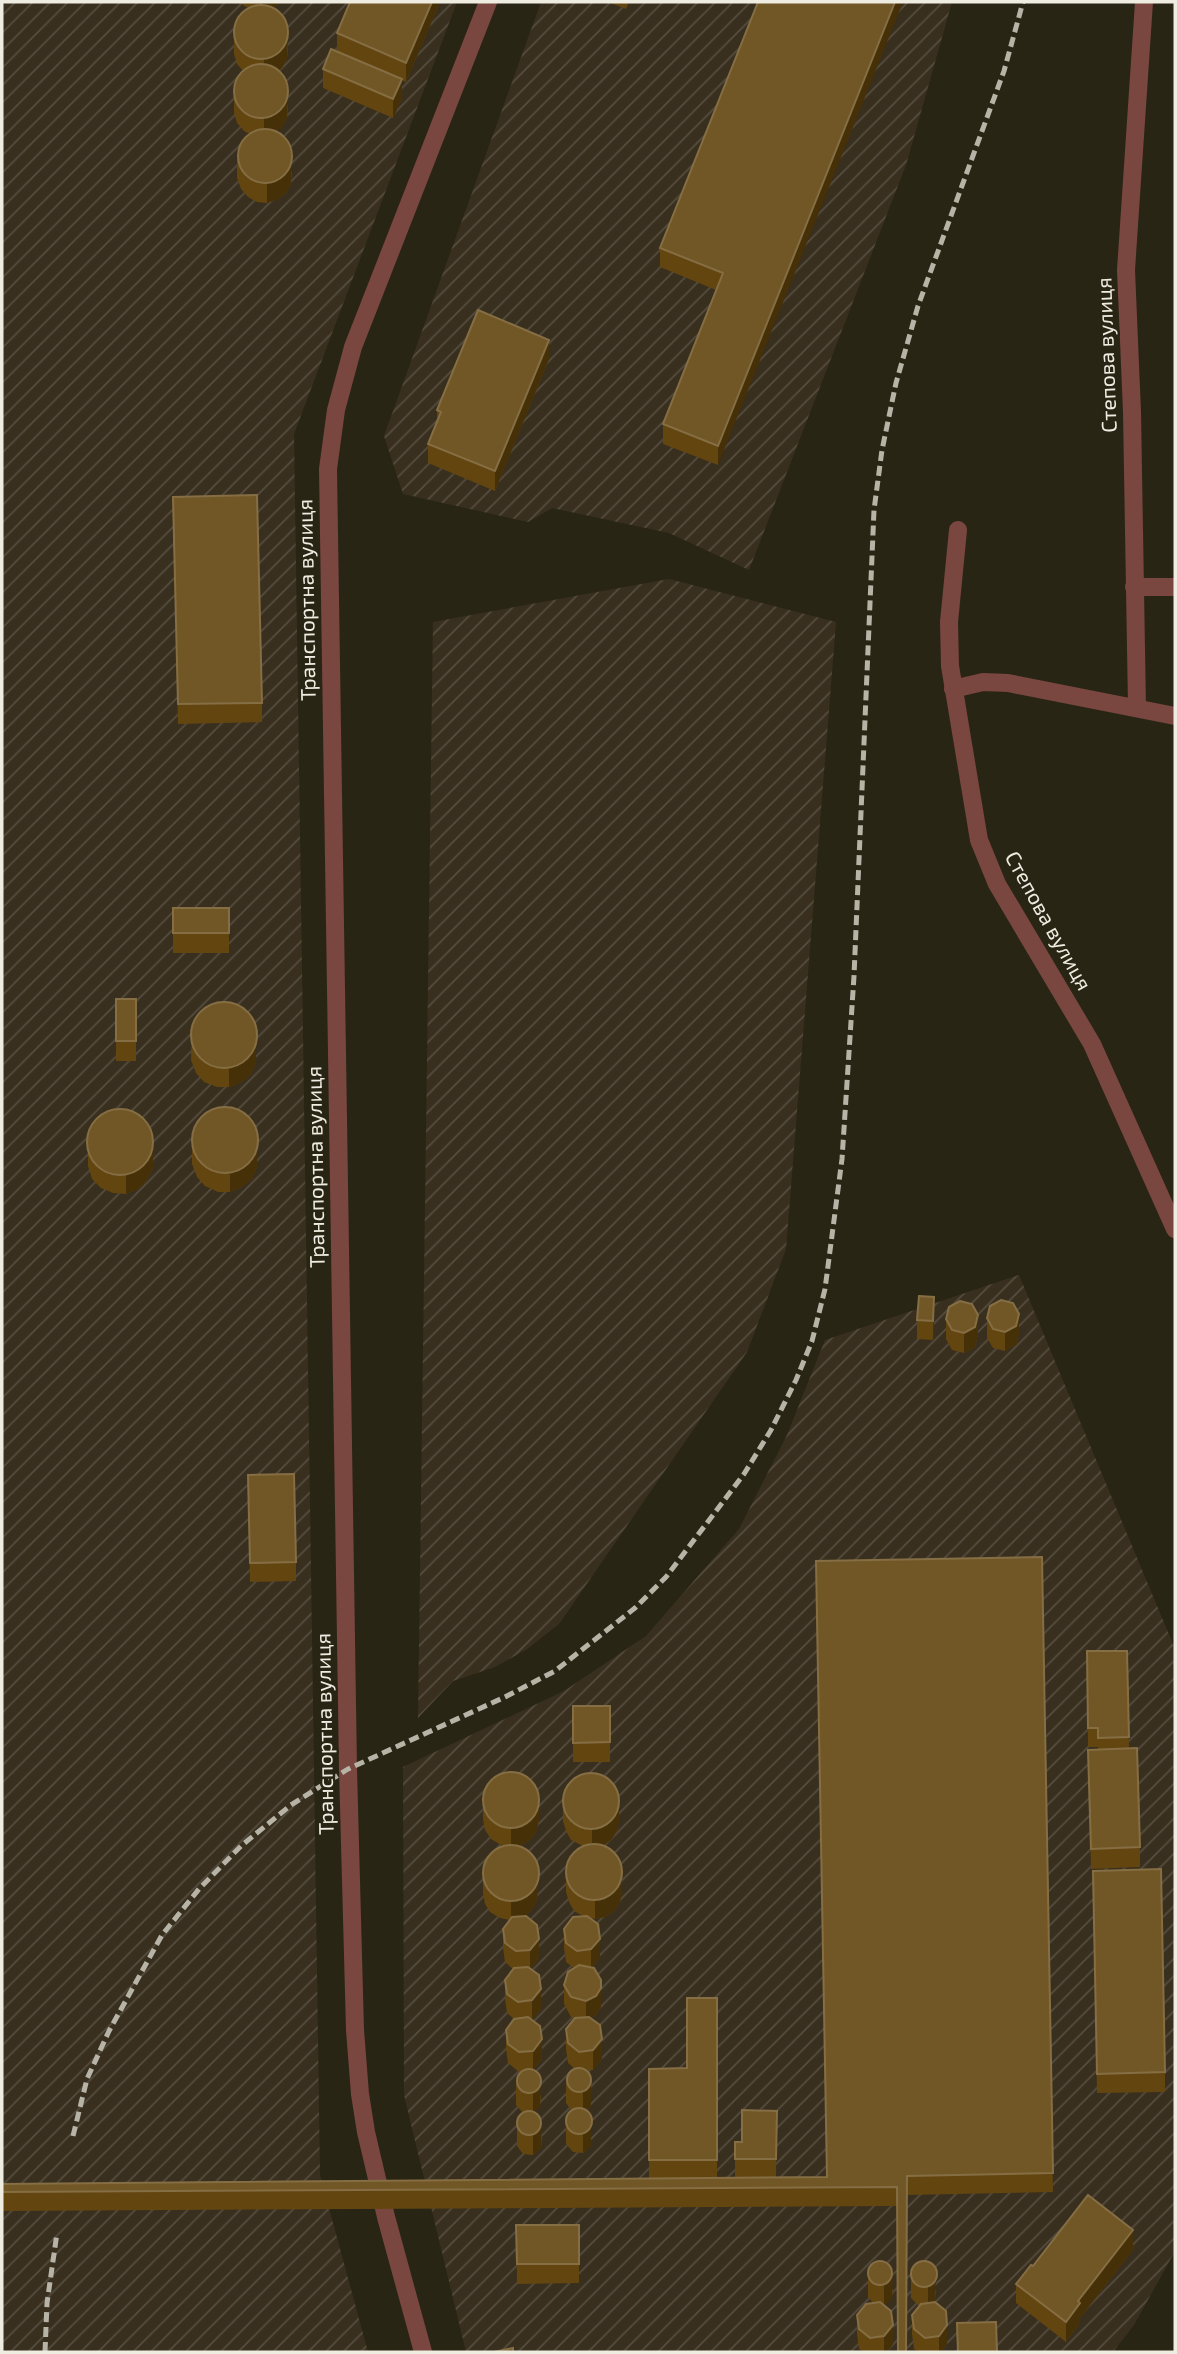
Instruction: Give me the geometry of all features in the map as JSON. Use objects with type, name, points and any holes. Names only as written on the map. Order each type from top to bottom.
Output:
[{"type":"street","name":"Транспортна вулиця","points":[[423,2352],[366,2132],[355,2030],[328,469],[336,410],[353,348],[488,2]]},
{"type":"street","name":"Степова вулиця","points":[[1137,707],[1132,412],[1126,270],[1144,2]]},
{"type":"street","name":"Степова вулиця","points":[[958,530],[949,622],[950,666],[979,840],[1017,919],[1091,1044],[1175,1229]]},
{"type":"street","points":[[1135,587],[1175,587]]},
{"type":"street","points":[[953,689],[983,682],[1008,683],[1175,716]]},
{"type":"shaded area","points":[[2,2],[457,2],[294,434],[320,2175],[368,2352],[2,2352]]},
{"type":"shaded area","points":[[541,2],[952,2],[906,165],[749,570],[669,533],[552,508],[528,522],[403,494],[384,436]]},
{"type":"shaded area","points":[[669,579],[836,622],[786,1249],[747,1352],[559,1624],[527,1649],[495,1667],[453,1681],[418,1718],[433,622]]},
{"type":"shaded area","points":[[1019,1275],[1175,1649],[1174,2253],[1134,2325],[1113,2352],[466,2352],[404,2095],[403,1767],[564,1691],[646,1636],[739,1529],[787,1435],[825,1340]]},
{"type":"building","points":[[350,2],[432,2],[406,63],[337,33]]},
{"type":"building","points":[[758,2],[895,2],[718,446],[663,424],[723,273],[660,248]]},
{"type":"building","points":[[261,5],[280,13],[288,32],[280,51],[261,59],[242,51],[234,32],[242,13]]},
{"type":"building","points":[[331,49],[402,79],[393,99],[323,69]]},
{"type":"building","points":[[261,64],[280,72],[288,91],[280,110],[261,118],[242,110],[234,91],[242,72]]},
{"type":"building","points":[[265,129],[284,137],[292,156],[284,175],[265,183],[246,175],[238,156],[246,137]]},
{"type":"building","points":[[478,310],[549,340],[495,471],[428,444],[441,412],[437,410]]},
{"type":"building","points":[[257,495],[262,703],[178,704],[173,497]]},
{"type":"building","points":[[173,908],[229,908],[229,933],[173,933]]},
{"type":"building","points":[[116,999],[136,999],[136,1041],[116,1041]]},
{"type":"building","points":[[224,1002],[247,1012],[257,1035],[247,1058],[224,1068],[201,1058],[191,1035],[201,1012]]},
{"type":"building","points":[[225,1107],[248,1117],[258,1140],[248,1163],[225,1173],[202,1163],[192,1140],[202,1117]]},
{"type":"building","points":[[120,1109],[143,1119],[153,1142],[143,1165],[120,1175],[97,1165],[87,1142],[97,1119]]},
{"type":"building","points":[[919,1296],[934,1297],[933,1321],[917,1320]]},
{"type":"building","points":[[1001,1300],[1013,1303],[1019,1314],[1016,1326],[1005,1332],[993,1329],[987,1318],[990,1306]]},
{"type":"building","points":[[960,1301],[972,1304],[978,1315],[975,1327],[964,1333],[952,1330],[946,1319],[949,1307]]},
{"type":"building","points":[[294,1474],[296,1562],[250,1563],[248,1475]]},
{"type":"building","points":[[1042,1557],[1053,2173],[907,2176],[906,2352],[898,2352],[897,2187],[2,2192],[2,2184],[827,2177],[816,1561]]},
{"type":"building","points":[[1087,1651],[1127,1651],[1129,1737],[1098,1738],[1098,1728],[1088,1728]]},
{"type":"building","points":[[573,1706],[610,1706],[610,1742],[573,1743]]},
{"type":"building","points":[[1137,1748],[1140,1847],[1091,1849],[1088,1750]]},
{"type":"building","points":[[511,1772],[526,1777],[534,1785],[539,1800],[534,1815],[526,1823],[511,1828],[496,1823],[488,1815],[483,1800],[488,1785],[496,1777]]},
{"type":"building","points":[[591,1773],[606,1778],[614,1786],[619,1801],[614,1816],[606,1824],[591,1829],[576,1824],[568,1816],[563,1801],[568,1786],[576,1778]]},
{"type":"building","points":[[594,1844],[609,1849],[617,1857],[622,1872],[617,1887],[609,1895],[594,1900],[579,1895],[571,1887],[566,1872],[571,1857],[579,1849]]},
{"type":"building","points":[[511,1845],[526,1850],[534,1858],[539,1873],[534,1888],[526,1896],[511,1901],[496,1896],[488,1888],[483,1873],[488,1858],[496,1850]]},
{"type":"building","points":[[1161,1869],[1165,2072],[1097,2074],[1093,1871]]},
{"type":"building","points":[[526,1916],[537,1925],[539,1939],[530,1950],[516,1951],[505,1943],[503,1929],[512,1917]]},
{"type":"building","points":[[587,1916],[598,1924],[600,1939],[591,1949],[577,1951],[566,1943],[564,1929],[573,1917]]},
{"type":"building","points":[[579,1965],[594,1968],[601,1980],[601,1988],[596,1996],[586,2001],[571,1997],[564,1985],[568,1972]]},
{"type":"building","points":[[528,1967],[539,1975],[541,1989],[532,2000],[518,2002],[507,1994],[505,1980],[514,1968]]},
{"type":"building","points":[[687,1998],[717,1998],[717,2160],[649,2160],[649,2069],[687,2068]]},
{"type":"building","points":[[528,2017],[540,2026],[542,2039],[533,2051],[519,2052],[508,2044],[506,2030],[514,2019]]},
{"type":"building","points":[[589,2017],[600,2025],[602,2039],[593,2050],[579,2052],[568,2043],[566,2029],[575,2018]]},
{"type":"building","points":[[574,2068],[584,2068],[591,2075],[591,2085],[584,2092],[574,2092],[567,2085],[567,2075]]},
{"type":"building","points":[[524,2069],[534,2069],[541,2076],[541,2086],[534,2093],[524,2093],[517,2086],[517,2076]]},
{"type":"building","points":[[579,2108],[588,2112],[592,2121],[588,2130],[579,2134],[570,2130],[566,2121],[570,2112]]},
{"type":"building","points":[[742,2110],[777,2111],[776,2159],[735,2159],[735,2142],[742,2142]]},
{"type":"building","points":[[524,2111],[534,2111],[541,2118],[541,2128],[534,2135],[524,2135],[517,2128],[517,2118]]},
{"type":"building","points":[[1088,2195],[1133,2230],[1078,2301],[1080,2303],[1066,2322],[1016,2284]]},
{"type":"building","points":[[516,2225],[579,2225],[579,2264],[517,2264]]},
{"type":"building","points":[[875,2261],[885,2261],[892,2268],[892,2278],[885,2285],[875,2285],[868,2278],[868,2268]]},
{"type":"building","points":[[924,2261],[933,2265],[937,2274],[933,2283],[924,2287],[915,2283],[911,2274],[915,2265]]},
{"type":"building","points":[[880,2302],[891,2311],[893,2325],[884,2336],[870,2338],[859,2329],[857,2315],[866,2304]]},
{"type":"building","points":[[935,2302],[946,2311],[947,2325],[939,2336],[925,2338],[914,2329],[912,2315],[921,2304]]},
{"type":"building","points":[[996,2322],[997,2352],[958,2352],[957,2323]]},
{"type":"building","points":[[513,2348],[513,2352],[494,2352]]},
{"type":"railway","points":[[73,2136],[87,2079],[109,2031],[162,1935],[199,1889],[241,1846],[291,1805],[348,1769],[505,1697],[555,1671],[635,1608],[666,1577],[744,1474],[771,1430],[796,1380],[812,1341],[825,1289],[842,1159],[854,976],[874,510],[882,450],[896,383],[918,306],[1004,71],[1023,2]]},
{"type":"railway","points":[[45,2352],[47,2303],[57,2233]]}]
